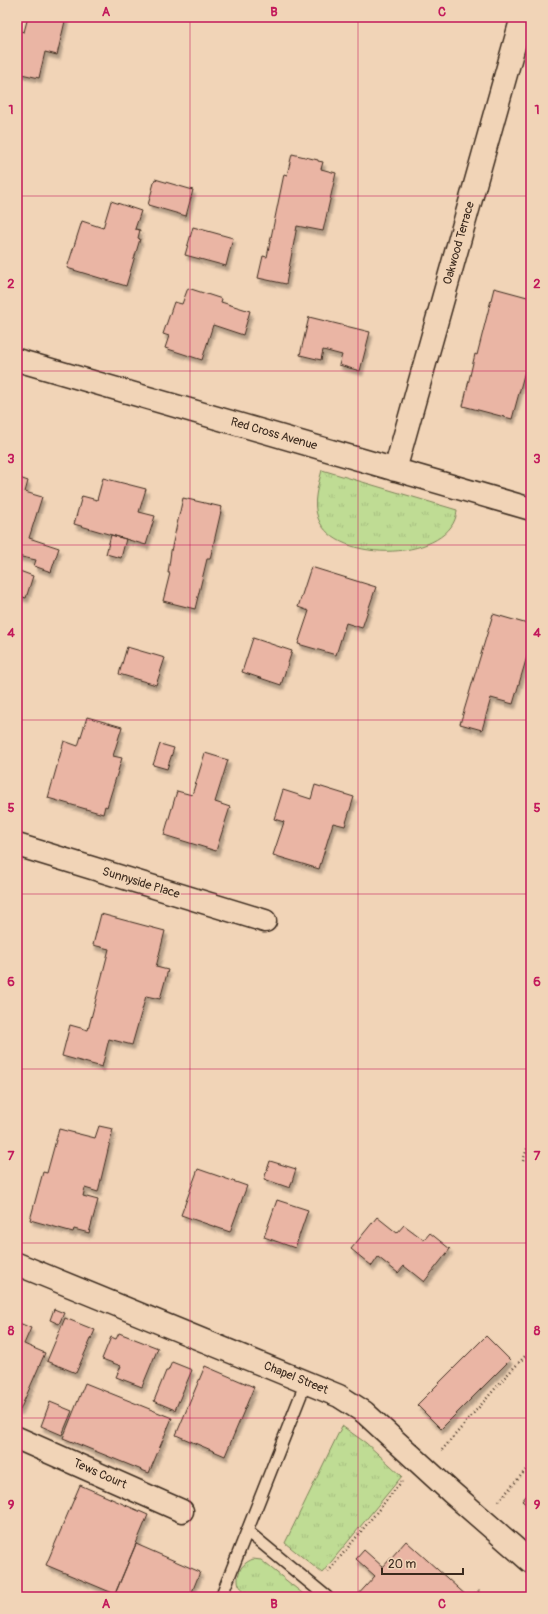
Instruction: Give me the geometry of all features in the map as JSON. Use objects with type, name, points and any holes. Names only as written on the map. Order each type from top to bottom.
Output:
[{"type":"street","name":"Oakwood Terrace","points":[[395,470],[522,17]]},
{"type":"street","name":"Red Cross Avenue","points":[[17,360],[531,509]]},
{"type":"street","name":"Sunnyside Place","points":[[17,844],[265,921]]},
{"type":"street","name":"Chapel Street","points":[[17,1264],[339,1396],[364,1412],[482,1520],[531,1562]]},
{"type":"street","name":"Tews Court","points":[[17,1438],[182,1511]]},
{"type":"lane","points":[[221,1597],[306,1382]]},
{"type":"lane","points":[[247,1530],[327,1597]]},
{"type":"path","points":[[523,1161],[531,1137]]},
{"type":"path","points":[[482,1520],[531,1464]]},
{"type":"path","points":[[473,1597],[478,1591],[485,1597]]},
{"type":"green space","points":[[322,470],[457,510],[451,527],[436,540],[416,548],[393,551],[369,550],[346,544],[329,534],[318,518],[316,512],[317,488]]},
{"type":"green space","points":[[342,1426],[366,1443],[402,1476],[322,1573],[285,1543]]},
{"type":"green space","points":[[253,1559],[261,1560],[307,1597],[263,1597],[243,1590],[238,1583],[239,1573],[244,1564]]},
{"type":"building","points":[[28,17],[66,17],[57,55],[45,52],[39,78],[17,73],[17,30],[24,32]]},
{"type":"building","points":[[292,154],[323,162],[321,169],[336,173],[323,231],[297,226],[286,284],[258,278],[263,256],[267,257],[284,174],[287,175]]},
{"type":"building","points":[[155,179],[193,190],[186,216],[148,205]]},
{"type":"building","points":[[111,201],[141,211],[135,229],[140,230],[138,238],[140,239],[126,286],[67,268],[82,221],[103,228]]},
{"type":"building","points":[[193,227],[233,238],[226,266],[185,255]]},
{"type":"building","points":[[188,288],[222,299],[221,302],[250,311],[243,335],[213,325],[202,360],[165,348],[169,336],[163,334],[174,302],[182,304]]},
{"type":"building","points":[[494,288],[531,298],[531,349],[512,419],[463,406],[475,354],[477,355]]},
{"type":"building","points":[[309,317],[370,332],[360,371],[339,365],[342,355],[323,350],[321,360],[300,355]]},
{"type":"building","points":[[17,477],[28,481],[25,492],[42,497],[29,538],[59,548],[51,572],[34,566],[36,560],[17,556]]},
{"type":"building","points":[[103,478],[146,489],[139,512],[155,516],[146,545],[74,524],[82,496],[97,500]]},
{"type":"building","points":[[183,498],[222,507],[210,559],[207,559],[195,609],[163,601],[170,573],[168,573],[171,551]]},
{"type":"building","points":[[111,535],[126,539],[121,558],[106,554]]},
{"type":"building","points":[[311,567],[376,587],[362,628],[346,623],[336,655],[298,644],[309,611],[298,607]]},
{"type":"building","points":[[17,570],[33,576],[26,598],[17,595]]},
{"type":"building","points":[[493,614],[531,625],[531,643],[513,704],[491,698],[482,730],[460,724]]},
{"type":"building","points":[[253,638],[292,651],[281,685],[242,672]]},
{"type":"building","points":[[127,647],[165,658],[156,685],[119,674]]},
{"type":"building","points":[[87,717],[122,727],[113,756],[122,758],[107,807],[105,806],[103,814],[48,798],[64,741],[78,746]]},
{"type":"building","points":[[160,744],[174,748],[167,769],[153,765]]},
{"type":"building","points":[[205,753],[228,760],[215,802],[230,807],[216,851],[164,835],[177,791],[192,795]]},
{"type":"building","points":[[315,785],[354,797],[345,826],[333,823],[319,869],[273,855],[284,822],[274,819],[283,790],[311,799]]},
{"type":"building","points":[[101,914],[165,931],[156,967],[168,970],[160,999],[146,996],[132,1045],[109,1039],[102,1067],[62,1056],[70,1025],[88,1030],[109,949],[93,945]]},
{"type":"building","points":[[99,1126],[113,1129],[98,1192],[85,1188],[83,1196],[98,1200],[89,1233],[74,1229],[73,1232],[30,1220],[43,1172],[47,1173],[59,1129],[95,1138]]},
{"type":"building","points":[[270,1161],[296,1169],[290,1188],[264,1179]]},
{"type":"building","points":[[198,1169],[247,1186],[230,1232],[181,1215]]},
{"type":"building","points":[[277,1200],[308,1210],[295,1248],[264,1237]]},
{"type":"building","points":[[377,1217],[397,1233],[404,1225],[424,1240],[430,1233],[450,1249],[424,1282],[404,1266],[398,1273],[378,1257],[372,1266],[351,1249]]},
{"type":"building","points":[[54,1309],[64,1313],[59,1324],[50,1320]]},
{"type":"building","points":[[65,1318],[95,1330],[76,1373],[47,1361]]},
{"type":"building","points":[[17,1322],[31,1328],[24,1344],[45,1353],[20,1410],[17,1409]]},
{"type":"building","points":[[119,1333],[158,1348],[142,1387],[116,1377],[121,1366],[102,1359],[111,1337],[116,1339]]},
{"type":"building","points":[[486,1336],[510,1360],[441,1429],[417,1405]]},
{"type":"building","points":[[172,1362],[192,1370],[175,1410],[154,1401],[166,1371],[168,1371]]},
{"type":"building","points":[[205,1366],[254,1387],[225,1456],[176,1435]]},
{"type":"building","points":[[85,1383],[172,1418],[149,1473],[63,1438]]},
{"type":"building","points":[[50,1402],[72,1411],[62,1435],[41,1426]]},
{"type":"building","points":[[80,1485],[148,1515],[115,1594],[46,1565]]},
{"type":"building","points":[[531,1490],[531,1508],[522,1501]]},
{"type":"building","points":[[406,1541],[468,1597],[356,1597],[375,1576],[356,1559],[364,1550],[383,1567]]},
{"type":"building","points":[[136,1544],[200,1572],[190,1597],[122,1597],[115,1594]]}]
